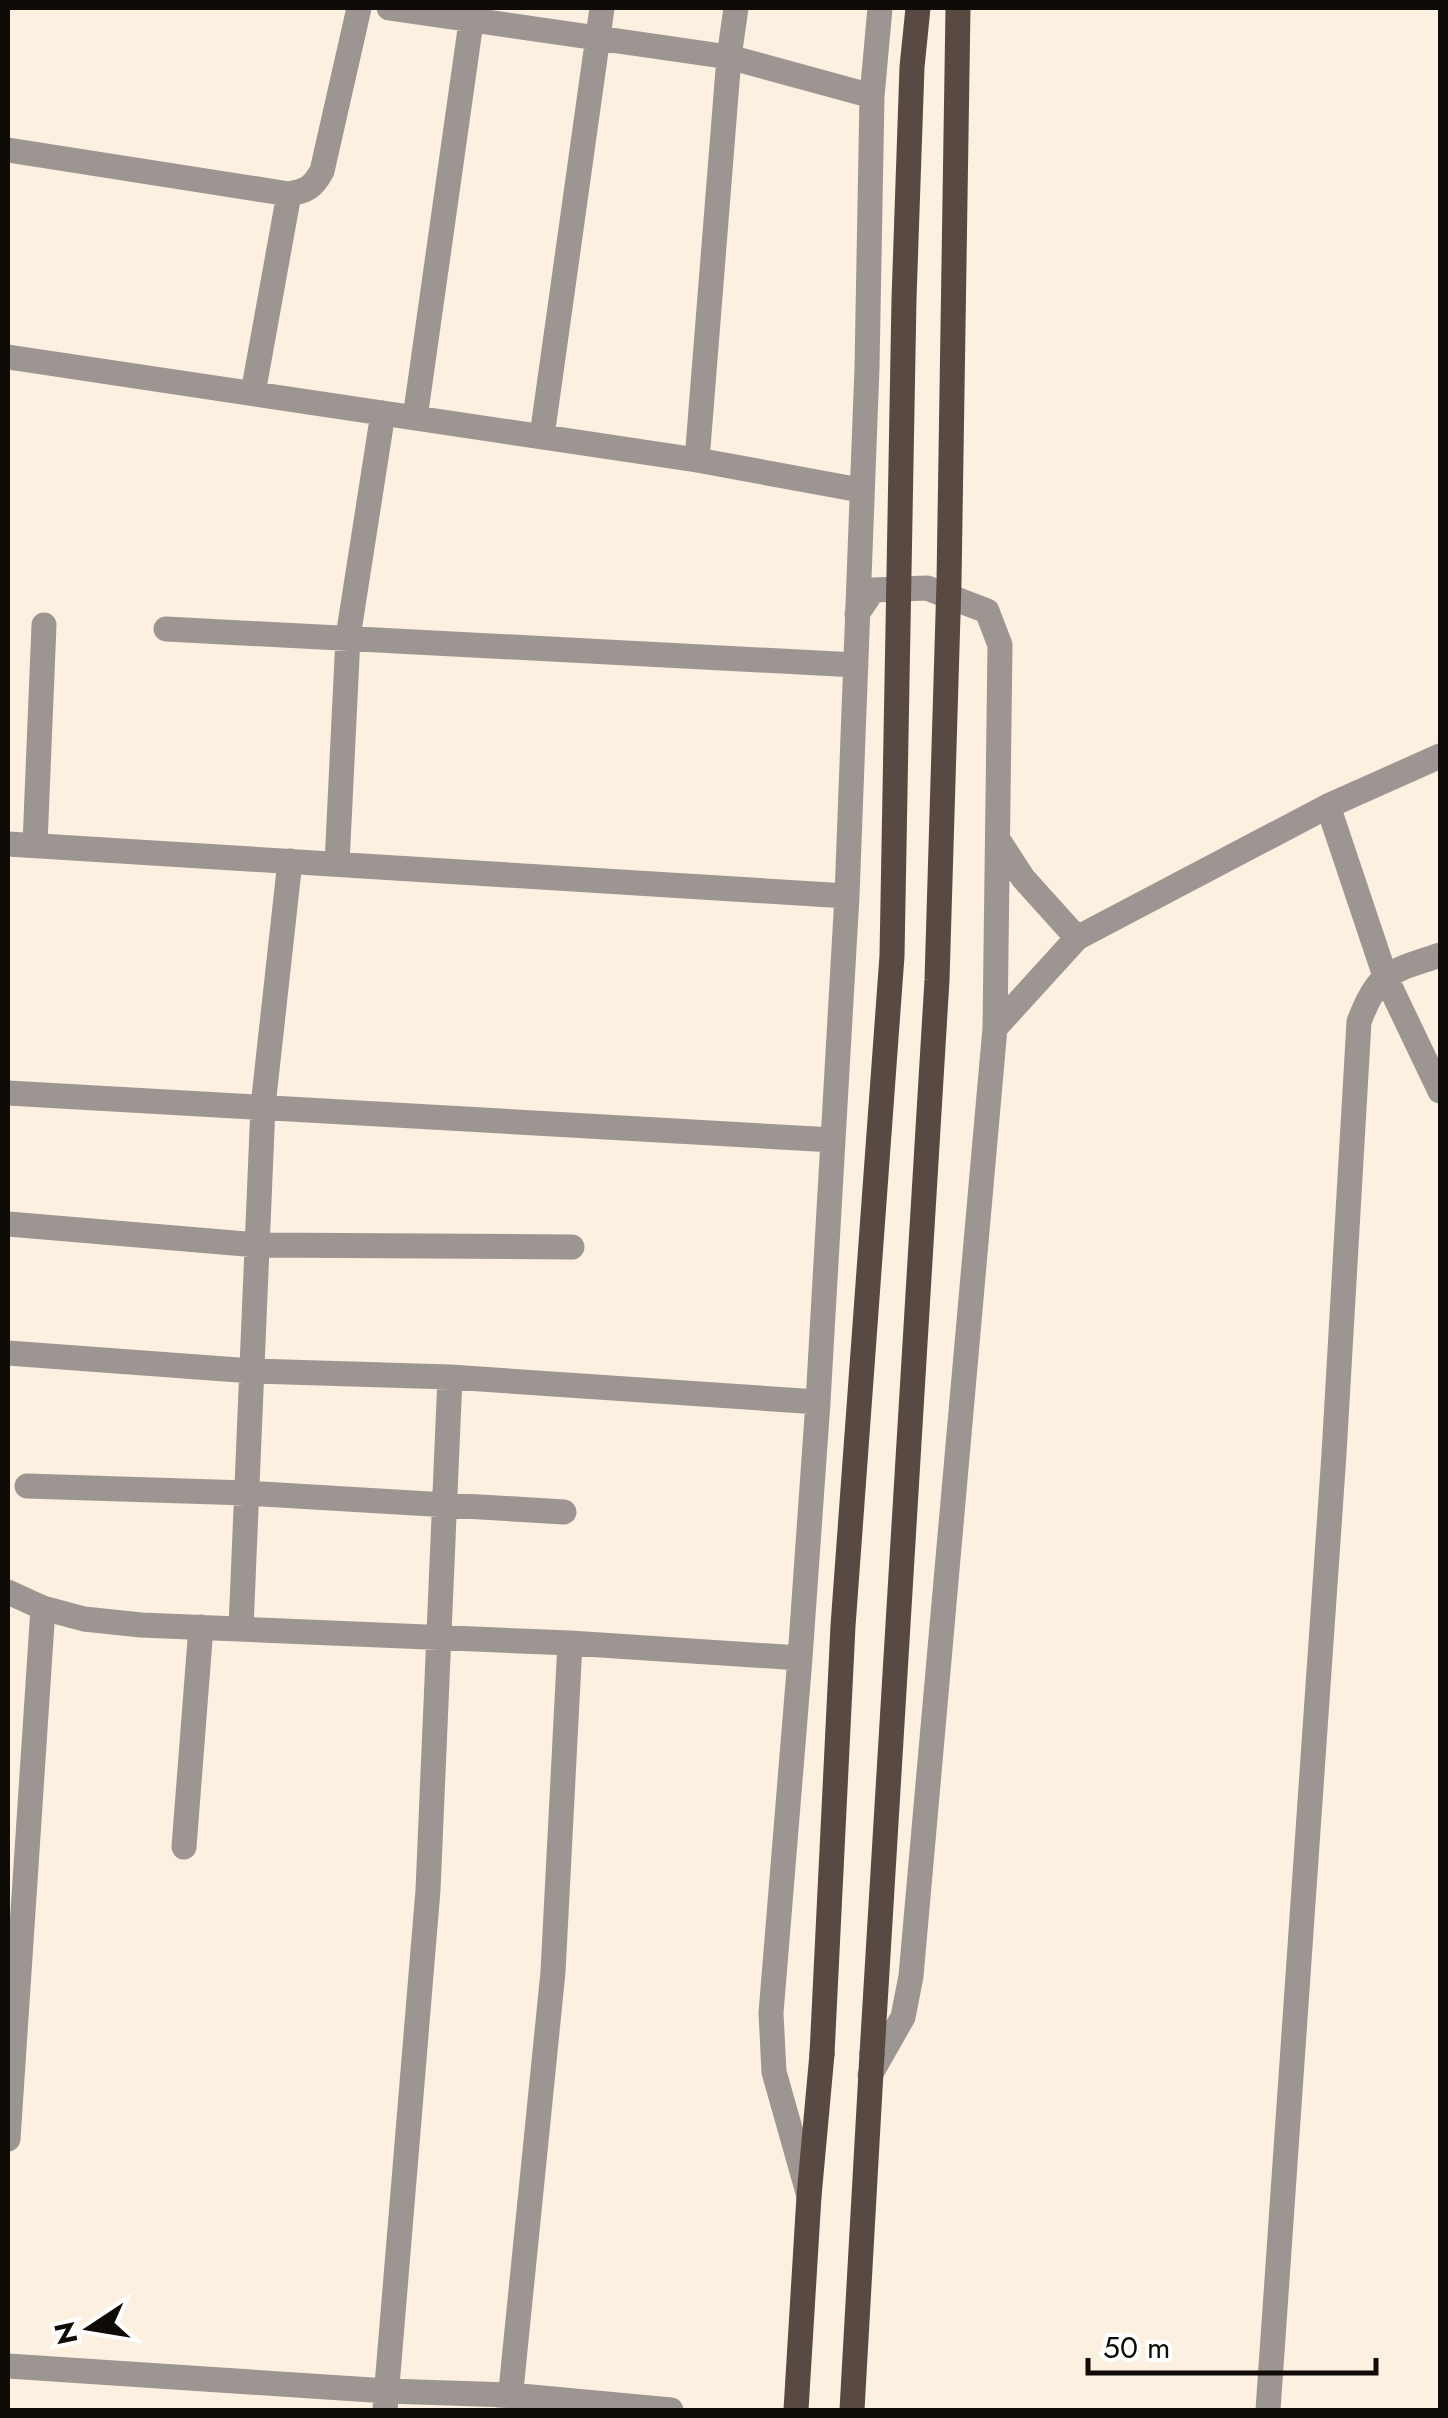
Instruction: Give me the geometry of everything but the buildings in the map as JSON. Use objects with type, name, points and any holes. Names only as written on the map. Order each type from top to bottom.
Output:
[{"type":"main road","points":[[796,2410],[822,2054],[843,1626],[892,956],[904,299],[912,66],[918,8]]},
{"type":"main road","points":[[852,2410],[937,980],[949,582],[958,8]]},
{"type":"street","points":[[8,150],[289,194],[302,192],[314,186],[322,171],[358,8]]},
{"type":"street","points":[[389,8],[472,14],[728,57],[872,96]]},
{"type":"street","points":[[542,436],[602,8]]},
{"type":"street","points":[[697,460],[728,57],[736,8]]},
{"type":"street","points":[[809,2196],[774,2072],[771,2013],[818,1402],[847,896],[867,367],[872,96],[880,8]]},
{"type":"street","points":[[415,418],[472,14]]},
{"type":"street","points":[[253,394],[289,194]]},
{"type":"street","points":[[8,357],[697,460],[860,490]]},
{"type":"street","points":[[337,864],[348,637],[383,413]]},
{"type":"street","points":[[857,614],[872,590],[927,588],[987,611],[1000,646],[995,1028],[912,1976],[903,2017],[871,2064]]},
{"type":"street","points":[[36,844],[44,625]]},
{"type":"street","points":[[166,629],[856,664]]},
{"type":"street","points":[[995,1028],[1077,938],[1328,806],[1440,756]]},
{"type":"street","points":[[1328,806],[1385,976],[1440,1091]]},
{"type":"street","points":[[998,840],[1024,878],[1077,938]]},
{"type":"street","points":[[8,844],[847,896]]},
{"type":"street","points":[[242,1628],[262,1106],[290,861]]},
{"type":"street","points":[[1268,2410],[1359,1022],[1372,990],[1385,976],[1440,954]]},
{"type":"street","points":[[8,1092],[833,1140]]},
{"type":"street","points":[[8,1224],[257,1245],[572,1248]]},
{"type":"street","points":[[8,1354],[252,1372],[450,1376],[818,1402]]},
{"type":"street","points":[[386,2401],[428,1890],[450,1376]]},
{"type":"street","points":[[27,1486],[247,1493],[564,1512]]},
{"type":"street","points":[[8,1592],[43,1608],[84,1619],[141,1625],[570,1643],[800,1658]]},
{"type":"street","points":[[8,2139],[18,1837],[43,1608]]},
{"type":"street","points":[[184,1847],[201,1627]]},
{"type":"street","points":[[510,2403],[553,1972],[570,1643]]},
{"type":"street","points":[[8,2366],[386,2401],[671,2410]]}]
